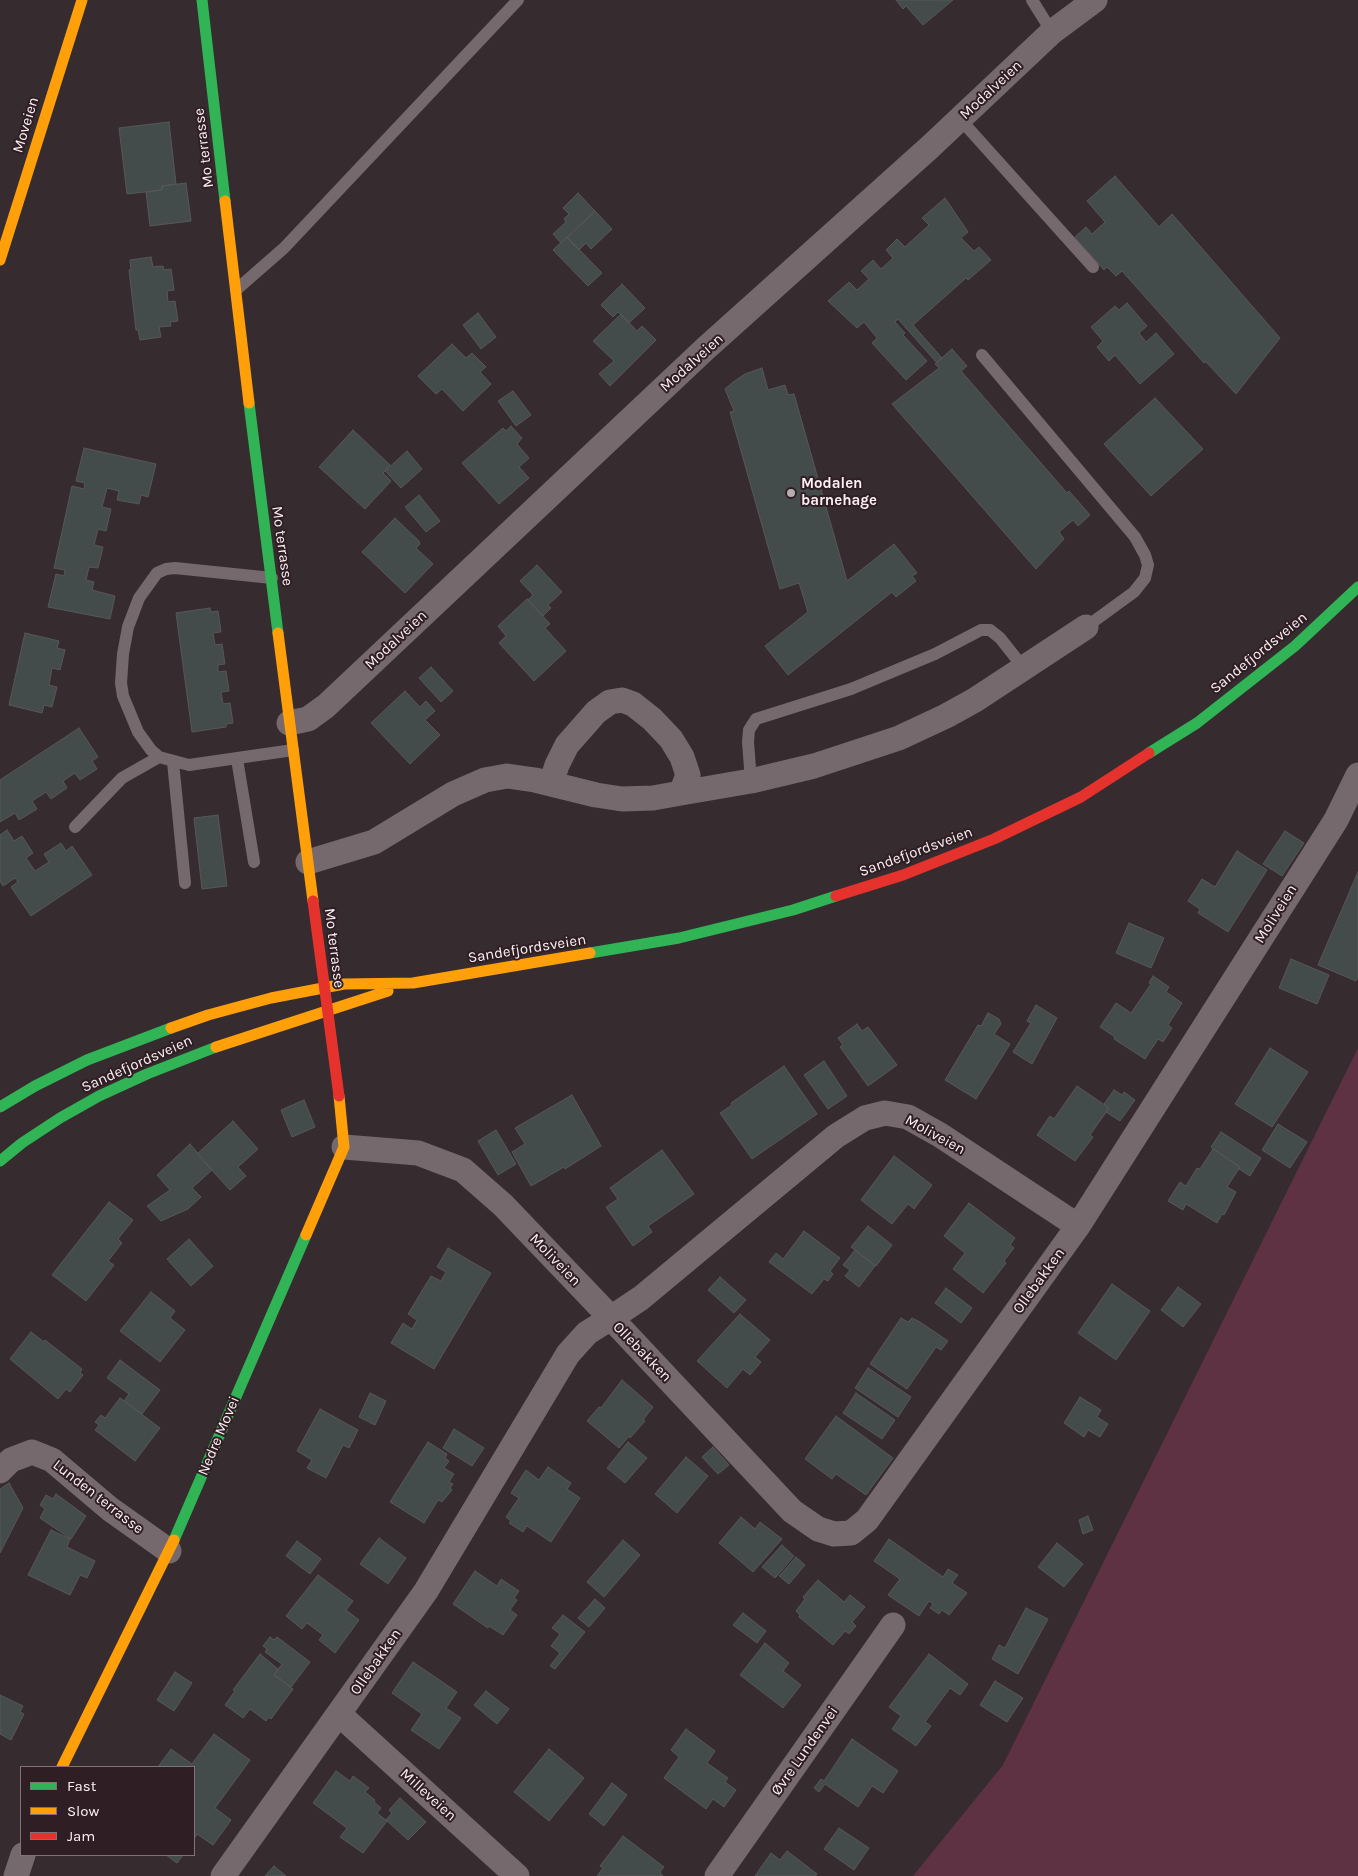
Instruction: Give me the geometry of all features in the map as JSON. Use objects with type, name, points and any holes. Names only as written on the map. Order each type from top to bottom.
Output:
[{"type":"street","name":"Moveien","points":[[0,260],[82,0]]},
{"type":"street","name":"Mo terrasse","points":[[202,0],[264,524],[344,1147]]},
{"type":"street","name":"Modalveien","points":[[290,723],[308,719],[326,706],[705,349],[960,119],[1052,32],[1095,0]]},
{"type":"street","name":"Sandefjordsveien","points":[[0,1161],[22,1143],[60,1118],[99,1096],[147,1074],[201,1052],[413,983],[679,938],[793,910],[903,875],[994,839],[1081,797],[1197,723],[1295,646],[1358,587]]},
{"type":"street","points":[[308,862],[374,842],[452,794],[485,780],[507,776],[535,780],[596,795],[622,799],[653,798],[752,781],[814,766],[899,738],[946,716],[976,700],[1023,667],[1086,627]]},
{"type":"street","points":[[551,784],[557,765],[567,745],[596,712],[610,702],[622,700],[633,704],[652,718],[671,740],[682,757],[688,775],[681,793]]},
{"type":"street","name":"Moliveien","points":[[344,1147],[418,1152],[463,1170],[503,1204],[611,1318],[641,1298],[836,1136],[865,1118],[885,1113],[908,1117],[940,1135],[1078,1226],[1336,820],[1358,775]]},
{"type":"street","name":"Sandefjordsveien","points":[[0,1107],[35,1086],[87,1060],[140,1038],[208,1015],[271,998],[344,984],[413,983]]},
{"type":"street","name":"Nedre Movei","points":[[62,1766],[169,1551],[344,1147]]},
{"type":"street","name":"Ollebakken","points":[[223,1876],[426,1591],[568,1354],[587,1333],[611,1318],[792,1511],[818,1529],[834,1534],[851,1533],[867,1520],[1078,1226]]},
{"type":"street","name":"Lunden terrasse","points":[[0,1471],[10,1460],[32,1452],[52,1460],[110,1509],[169,1551]]},
{"type":"street","name":"Øvre Lundenvei","points":[[717,1876],[893,1625]]},
{"type":"street","name":"Milleveien","points":[[339,1714],[517,1876]]},
{"type":"street","points":[[16,1876],[23,1856]]},
{"type":"lane","points":[[236,290],[284,248],[518,0]]},
{"type":"lane","points":[[1032,0],[1052,32]]},
{"type":"lane","points":[[960,119],[1093,268]]},
{"type":"lane","points":[[982,355],[1134,537],[1145,555],[1148,566],[1145,578],[1134,592],[1086,627]]},
{"type":"lane","points":[[272,578],[175,568],[157,572],[140,598],[128,627],[123,654],[121,683],[123,696],[138,732],[151,750],[159,757],[189,765],[293,750]]},
{"type":"lane","points":[[752,781],[748,742],[749,730],[756,719],[860,685],[935,654],[981,630],[990,630],[1000,638],[1023,667]]},
{"type":"lane","points":[[75,827],[122,778],[159,757]]},
{"type":"lane","points":[[237,759],[254,862]]},
{"type":"lane","points":[[173,762],[184,883]]},
{"type":"shaded area","points":[[1358,1048],[1358,1876],[913,1876],[1003,1765]]},
{"type":"building","points":[[896,0],[953,0],[923,25],[906,6],[903,9]]},
{"type":"building","points":[[169,122],[176,184],[162,186],[162,190],[127,194],[119,128]]},
{"type":"building","points":[[1115,176],[1159,227],[1172,214],[1280,338],[1236,394],[1206,362],[1204,363],[1122,271],[1116,276],[1107,267],[1104,270],[1075,237],[1086,227],[1092,234],[1105,222],[1087,201]]},
{"type":"building","points":[[186,183],[191,221],[150,226],[146,192],[162,190],[162,186]]},
{"type":"building","points":[[578,193],[595,211],[561,243],[553,234],[566,222],[564,219],[569,214],[563,208]]},
{"type":"building","points":[[945,198],[968,232],[961,238],[974,251],[979,247],[991,260],[968,280],[966,278],[913,325],[942,358],[937,363],[898,319],[895,322],[905,333],[903,335],[927,361],[906,380],[872,343],[877,338],[864,322],[857,328],[828,301],[849,282],[857,290],[869,279],[861,271],[873,260],[881,269],[893,258],[886,250],[897,239],[905,247],[929,225],[922,218]]},
{"type":"building","points":[[595,211],[612,229],[591,249],[586,243],[579,250],[567,238]]},
{"type":"building","points":[[567,237],[602,273],[588,286],[553,250]]},
{"type":"building","points":[[151,257],[153,267],[163,266],[164,270],[171,269],[174,290],[167,291],[168,302],[175,301],[178,321],[170,322],[171,326],[159,327],[161,337],[140,340],[138,330],[136,330],[129,270],[131,270],[130,260]]},
{"type":"building","points":[[622,284],[645,308],[629,323],[618,312],[613,317],[601,305]]},
{"type":"building","points":[[1127,303],[1147,326],[1139,333],[1146,342],[1156,333],[1174,354],[1140,384],[1115,355],[1109,361],[1097,347],[1103,341],[1091,327],[1115,306],[1119,310]]},
{"type":"building","points":[[478,313],[496,337],[481,349],[463,325]]},
{"type":"building","points":[[621,314],[637,331],[642,326],[656,340],[610,386],[599,374],[614,361],[593,341]]},
{"type":"building","points":[[452,344],[466,358],[472,353],[486,367],[480,372],[491,384],[463,411],[442,389],[436,394],[418,376]]},
{"type":"building","points":[[952,349],[967,366],[961,371],[1067,493],[1069,491],[1090,515],[1078,526],[1073,520],[1059,532],[1064,539],[1036,569],[892,404],[939,368],[935,364]]},
{"type":"building","points":[[762,368],[768,390],[785,385],[788,395],[794,394],[847,581],[894,544],[917,573],[912,576],[916,581],[896,597],[892,592],[788,675],[765,646],[808,612],[799,583],[780,589],[730,412],[734,411],[725,389],[745,374]]},
{"type":"building","points":[[513,391],[531,415],[516,426],[498,401]]},
{"type":"building","points":[[1155,398],[1203,449],[1151,496],[1104,444]]},
{"type":"building","points":[[511,426],[522,438],[517,444],[529,458],[519,467],[529,478],[499,504],[462,463],[503,428],[506,431]]},
{"type":"building","points":[[353,430],[390,465],[383,473],[391,481],[365,509],[319,467]]},
{"type":"building","points":[[84,448],[156,464],[148,497],[141,495],[139,504],[117,500],[119,491],[107,488],[102,507],[111,509],[106,531],[98,529],[94,545],[103,547],[98,568],[89,567],[86,580],[94,582],[92,590],[115,596],[110,619],[48,607],[56,574],[64,576],[65,570],[54,568],[72,486],[84,489],[85,483],[76,481]]},
{"type":"building","points":[[407,451],[422,469],[401,488],[385,471]]},
{"type":"building","points":[[419,495],[440,521],[426,532],[405,507]]},
{"type":"building","points":[[395,518],[419,541],[420,544],[416,548],[433,564],[405,593],[362,552]]},
{"type":"building","points":[[537,565],[562,592],[548,605],[551,608],[543,616],[528,600],[533,595],[520,581]]},
{"type":"building","points":[[527,599],[550,624],[545,628],[566,651],[534,681],[499,643],[506,636],[498,626]]},
{"type":"building","points":[[210,608],[211,612],[218,611],[221,632],[213,633],[215,645],[222,644],[225,664],[218,665],[218,672],[226,671],[229,691],[221,692],[223,704],[230,703],[233,723],[226,724],[226,727],[192,732],[176,613]]},
{"type":"building","points":[[25,633],[59,641],[57,648],[65,650],[60,670],[52,668],[49,685],[57,687],[52,707],[44,705],[42,713],[9,705]]},
{"type":"building","points":[[431,667],[453,691],[441,702],[419,678]]},
{"type":"building","points":[[405,691],[420,707],[426,701],[435,711],[425,720],[440,735],[410,764],[371,723]]},
{"type":"building","points":[[79,728],[98,757],[92,761],[97,769],[80,780],[75,773],[63,781],[67,788],[51,799],[46,792],[32,801],[37,809],[19,820],[15,813],[0,822],[0,780]]},
{"type":"building","points":[[218,815],[227,886],[202,889],[194,818]]},
{"type":"building","points":[[7,830],[14,841],[22,836],[33,853],[26,858],[35,871],[49,862],[44,854],[61,843],[66,851],[72,846],[92,875],[31,916],[11,887],[18,882],[15,878],[3,886],[0,881],[0,835]]},
{"type":"building","points":[[1285,831],[1304,843],[1282,876],[1263,864]]},
{"type":"building","points":[[1237,851],[1267,870],[1228,932],[1198,913],[1200,909],[1188,901],[1202,879],[1215,887]]},
{"type":"building","points":[[1358,872],[1358,977],[1356,981],[1318,965]]},
{"type":"building","points":[[1129,923],[1164,938],[1151,968],[1116,953]]},
{"type":"building","points":[[1291,959],[1329,975],[1317,1004],[1279,988]]},
{"type":"building","points":[[1153,976],[1169,987],[1166,992],[1182,1003],[1168,1025],[1172,1028],[1163,1042],[1158,1039],[1145,1059],[1114,1039],[1115,1037],[1100,1027],[1116,1003],[1131,1013],[1151,984],[1149,983]]},
{"type":"building","points":[[1036,1005],[1057,1018],[1032,1064],[1013,1052],[1031,1023],[1027,1021]]},
{"type":"building","points":[[988,1013],[999,1019],[1001,1024],[994,1034],[1010,1044],[976,1099],[945,1080],[978,1025],[981,1026]]},
{"type":"building","points":[[857,1024],[862,1031],[868,1027],[897,1065],[868,1086],[840,1047],[843,1045],[838,1038]]},
{"type":"building","points":[[1270,1048],[1308,1072],[1272,1127],[1235,1104]]},
{"type":"building","points":[[824,1061],[847,1096],[828,1109],[804,1075]]},
{"type":"building","points":[[784,1066],[817,1114],[752,1159],[720,1113],[732,1105],[731,1103]]},
{"type":"building","points":[[1077,1086],[1109,1108],[1090,1135],[1093,1137],[1075,1161],[1037,1135],[1050,1116],[1054,1119]]},
{"type":"building","points":[[1114,1090],[1122,1095],[1124,1092],[1135,1100],[1120,1121],[1106,1112],[1109,1108],[1104,1104]]},
{"type":"building","points":[[572,1095],[601,1146],[565,1169],[564,1167],[531,1186],[512,1152],[525,1144],[515,1128]]},
{"type":"building","points":[[304,1100],[315,1127],[292,1137],[281,1110]]},
{"type":"building","points":[[233,1121],[258,1149],[238,1167],[246,1176],[230,1190],[197,1154]]},
{"type":"building","points":[[1278,1124],[1307,1142],[1290,1168],[1262,1150]]},
{"type":"building","points":[[496,1130],[516,1164],[498,1175],[478,1141]]},
{"type":"building","points":[[1221,1132],[1261,1158],[1250,1176],[1211,1147]]},
{"type":"building","points":[[190,1144],[212,1170],[192,1188],[201,1197],[188,1209],[161,1221],[147,1206],[170,1190],[157,1175]]},
{"type":"building","points":[[1213,1149],[1240,1167],[1227,1187],[1236,1192],[1224,1215],[1222,1214],[1217,1223],[1186,1204],[1183,1210],[1168,1201],[1180,1182],[1186,1186],[1197,1168],[1200,1169]]},
{"type":"building","points":[[662,1150],[694,1194],[648,1226],[652,1232],[633,1246],[606,1207],[618,1199],[610,1188]]},
{"type":"building","points":[[894,1156],[932,1185],[914,1209],[908,1204],[892,1224],[861,1200]]},
{"type":"building","points":[[109,1202],[133,1220],[118,1239],[122,1243],[108,1261],[114,1265],[86,1301],[52,1275]]},
{"type":"building","points":[[969,1203],[1015,1238],[1010,1245],[1014,1248],[1004,1261],[1006,1263],[983,1293],[953,1269],[965,1253],[944,1236]]},
{"type":"building","points":[[868,1226],[892,1245],[876,1266],[851,1247]]},
{"type":"building","points":[[804,1231],[840,1258],[830,1271],[833,1274],[828,1281],[824,1279],[812,1294],[769,1262],[776,1253],[783,1259]]},
{"type":"building","points":[[189,1239],[213,1266],[191,1286],[167,1259]]},
{"type":"building","points":[[448,1248],[491,1273],[434,1369],[391,1343],[403,1323],[412,1329],[417,1320],[408,1314],[431,1276],[441,1281],[446,1272],[437,1267]]},
{"type":"building","points":[[855,1250],[875,1266],[859,1287],[845,1276],[850,1270],[843,1265]]},
{"type":"building","points":[[720,1277],[746,1300],[734,1313],[708,1290]]},
{"type":"building","points":[[1112,1284],[1150,1311],[1116,1360],[1078,1333]]},
{"type":"building","points":[[1178,1287],[1201,1304],[1183,1327],[1161,1310]]},
{"type":"building","points":[[946,1288],[972,1308],[961,1323],[935,1303]]},
{"type":"building","points":[[151,1292],[175,1311],[170,1318],[185,1330],[160,1362],[120,1331]]},
{"type":"building","points":[[740,1314],[770,1340],[755,1357],[761,1362],[750,1375],[743,1369],[727,1388],[697,1361]]},
{"type":"building","points":[[901,1318],[908,1322],[912,1318],[948,1341],[941,1350],[936,1347],[907,1389],[870,1364]]},
{"type":"building","points":[[31,1332],[44,1342],[45,1340],[82,1369],[80,1373],[83,1375],[70,1392],[66,1389],[58,1399],[10,1359]]},
{"type":"building","points":[[120,1360],[160,1390],[142,1414],[124,1401],[129,1394],[107,1378]]},
{"type":"building","points":[[868,1368],[911,1397],[898,1417],[855,1388]]},
{"type":"building","points":[[622,1380],[653,1407],[643,1420],[645,1421],[619,1448],[587,1421],[599,1407],[601,1408]]},
{"type":"building","points":[[370,1393],[386,1401],[375,1425],[359,1417]]},
{"type":"building","points":[[856,1393],[895,1420],[882,1439],[843,1413]]},
{"type":"building","points":[[1080,1397],[1101,1410],[1097,1417],[1108,1424],[1100,1437],[1088,1430],[1084,1437],[1064,1423]]},
{"type":"building","points":[[120,1398],[160,1428],[135,1461],[95,1430],[99,1425],[95,1422],[101,1415],[105,1418]]},
{"type":"building","points":[[320,1409],[358,1430],[349,1448],[343,1445],[326,1478],[307,1468],[312,1460],[297,1451]]},
{"type":"building","points":[[836,1416],[893,1458],[866,1495],[836,1474],[832,1479],[805,1459]]},
{"type":"building","points":[[454,1429],[484,1448],[472,1466],[443,1448]]},
{"type":"building","points":[[428,1442],[447,1454],[445,1458],[449,1461],[444,1468],[454,1474],[449,1482],[453,1484],[450,1488],[452,1490],[442,1502],[438,1500],[424,1523],[390,1502]]},
{"type":"building","points":[[628,1442],[647,1458],[625,1483],[607,1468]]},
{"type":"building","points":[[713,1447],[729,1465],[718,1474],[702,1457]]},
{"type":"building","points":[[686,1457],[708,1476],[677,1513],[655,1494]]},
{"type":"building","points":[[548,1467],[571,1483],[567,1489],[580,1498],[551,1542],[527,1526],[523,1532],[509,1523],[511,1521],[506,1517],[519,1498],[511,1493],[526,1470],[539,1480]]},
{"type":"building","points":[[9,1483],[23,1508],[0,1553],[0,1489]]},
{"type":"building","points":[[56,1494],[86,1516],[71,1539],[40,1518],[45,1509],[40,1505],[46,1495],[53,1499]]},
{"type":"building","points":[[1088,1516],[1093,1530],[1083,1534],[1079,1520]]},
{"type":"building","points":[[741,1517],[755,1529],[760,1522],[782,1539],[753,1572],[719,1543]]},
{"type":"building","points":[[51,1530],[70,1539],[67,1547],[95,1561],[87,1578],[80,1575],[70,1595],[28,1575]]},
{"type":"building","points":[[379,1538],[406,1558],[388,1584],[360,1564]]},
{"type":"building","points":[[889,1539],[943,1577],[948,1569],[958,1575],[952,1583],[967,1593],[949,1615],[942,1610],[939,1614],[930,1608],[933,1604],[929,1601],[919,1616],[888,1595],[900,1579],[874,1561]]},
{"type":"building","points":[[623,1540],[640,1555],[604,1597],[587,1582]]},
{"type":"building","points":[[297,1541],[321,1559],[310,1574],[286,1556]]},
{"type":"building","points":[[1057,1543],[1083,1564],[1064,1587],[1038,1567]]},
{"type":"building","points":[[782,1545],[794,1556],[775,1578],[762,1567]]},
{"type":"building","points":[[796,1557],[805,1565],[789,1584],[779,1576]]},
{"type":"building","points":[[475,1571],[497,1586],[501,1579],[519,1591],[514,1598],[517,1600],[510,1610],[517,1615],[503,1635],[489,1626],[488,1628],[453,1604]]},
{"type":"building","points":[[318,1575],[353,1601],[346,1610],[359,1620],[335,1653],[319,1640],[323,1635],[307,1623],[302,1629],[286,1616]]},
{"type":"building","points":[[818,1580],[844,1602],[850,1595],[865,1607],[852,1622],[856,1626],[849,1634],[845,1631],[833,1645],[799,1617],[800,1615],[796,1611],[805,1599],[803,1597]]},
{"type":"building","points":[[595,1599],[605,1608],[589,1627],[578,1618]]},
{"type":"building","points":[[1026,1608],[1048,1619],[1018,1674],[992,1659],[999,1645],[1005,1648]]},
{"type":"building","points":[[743,1613],[766,1631],[757,1643],[733,1625]]},
{"type":"building","points":[[563,1615],[585,1632],[555,1669],[550,1666],[560,1653],[551,1646],[560,1634],[552,1628]]},
{"type":"building","points":[[270,1637],[274,1640],[277,1637],[310,1662],[291,1687],[274,1675],[282,1664],[265,1652],[267,1649],[263,1646]]},
{"type":"building","points":[[765,1643],[789,1663],[783,1671],[801,1685],[783,1708],[740,1675]]},
{"type":"building","points":[[260,1654],[278,1669],[274,1675],[293,1689],[271,1719],[269,1717],[266,1721],[250,1709],[243,1718],[225,1705],[235,1691],[233,1690]]},
{"type":"building","points":[[929,1654],[968,1684],[960,1695],[950,1688],[925,1722],[931,1726],[916,1746],[892,1729],[901,1716],[889,1707]]},
{"type":"building","points":[[413,1662],[457,1692],[446,1708],[461,1718],[439,1749],[411,1730],[422,1714],[392,1693]]},
{"type":"building","points":[[175,1672],[192,1683],[174,1711],[157,1700]]},
{"type":"building","points":[[995,1681],[1023,1698],[1007,1722],[980,1705]]},
{"type":"building","points":[[486,1691],[509,1709],[497,1724],[474,1705]]},
{"type":"building","points":[[0,1695],[23,1706],[20,1712],[24,1714],[11,1740],[0,1734]]},
{"type":"building","points":[[686,1729],[715,1751],[707,1763],[728,1778],[725,1782],[736,1790],[724,1807],[713,1799],[706,1809],[664,1778],[679,1757],[671,1750]]},
{"type":"building","points":[[214,1734],[250,1760],[215,1808],[231,1820],[213,1845],[197,1834],[195,1837],[195,1766],[159,1766],[171,1749],[192,1764]]},
{"type":"building","points":[[852,1739],[898,1771],[883,1793],[872,1786],[858,1807],[825,1784],[819,1792],[814,1788],[821,1779],[824,1781]]},
{"type":"building","points":[[549,1749],[584,1778],[549,1821],[514,1792]]},
{"type":"building","points":[[336,1771],[350,1781],[353,1776],[369,1788],[365,1792],[381,1808],[377,1813],[387,1821],[363,1853],[340,1837],[347,1828],[313,1803]]},
{"type":"building","points":[[612,1783],[627,1795],[604,1826],[589,1814]]},
{"type":"building","points":[[400,1798],[426,1822],[408,1840],[386,1820],[392,1813],[389,1810]]},
{"type":"building","points":[[839,1828],[869,1848],[854,1870],[824,1849]]},
{"type":"building","points":[[623,1836],[664,1867],[660,1872],[663,1876],[597,1876],[603,1868],[600,1866]]},
{"type":"building","points":[[787,1851],[817,1874],[815,1876],[755,1876],[771,1853],[780,1860]]},
{"type":"building","points":[[167,1856],[182,1856],[177,1863]]},
{"type":"building","points":[[274,1866],[286,1876],[265,1876]]},
{"type":"traffic: fast","points":[[202,0],[225,201]]},
{"type":"traffic: fast","points":[[249,403],[278,633]]},
{"type":"traffic: fast","points":[[1149,753],[1197,723],[1295,646],[1358,587]]},
{"type":"traffic: fast","points":[[590,953],[679,938],[793,910],[836,896]]},
{"type":"traffic: fast","points":[[0,1107],[35,1086],[87,1060],[171,1028]]},
{"type":"traffic: fast","points":[[0,1161],[22,1143],[60,1118],[99,1096],[147,1074],[216,1047]]},
{"type":"traffic: fast","points":[[174,1540],[306,1235]]},
{"type":"traffic: slow","points":[[0,260],[82,0]]},
{"type":"traffic: slow","points":[[225,201],[249,403]]},
{"type":"traffic: slow","points":[[278,633],[313,901]]},
{"type":"traffic: slow","points":[[171,1028],[208,1015],[271,998],[344,984],[413,983],[590,953]]},
{"type":"traffic: slow","points":[[216,1047],[388,991]]},
{"type":"traffic: slow","points":[[306,1235],[344,1147],[339,1096]]},
{"type":"traffic: slow","points":[[62,1766],[174,1540]]},
{"type":"traffic: jam","points":[[836,896],[903,875],[994,839],[1081,797],[1149,753]]},
{"type":"traffic: jam","points":[[313,901],[339,1096]]},
{"type":"place","name":"Modalen barnehage","points":[[791,493]]}]
